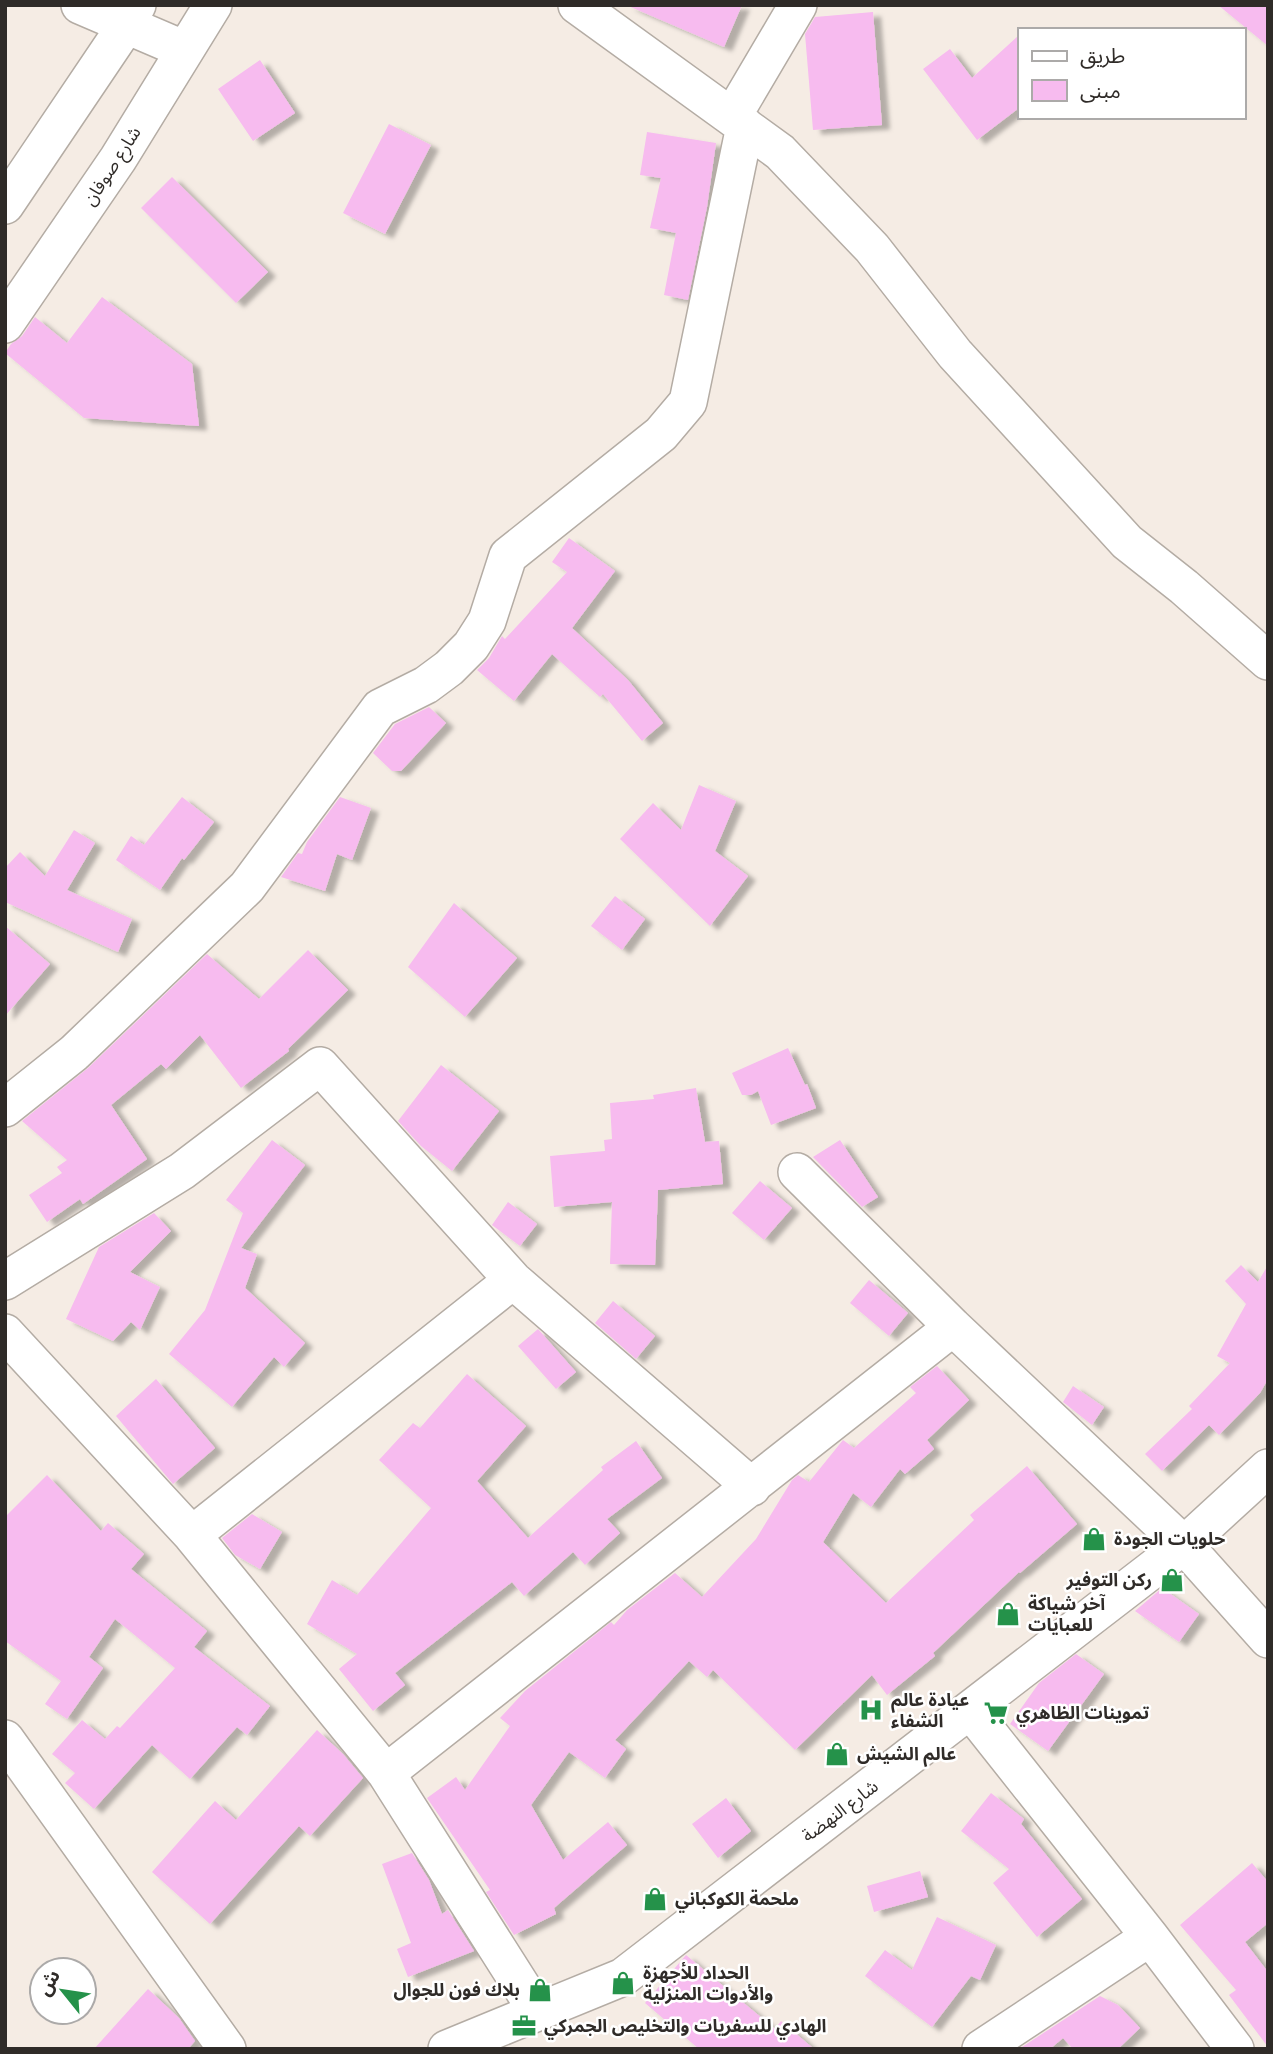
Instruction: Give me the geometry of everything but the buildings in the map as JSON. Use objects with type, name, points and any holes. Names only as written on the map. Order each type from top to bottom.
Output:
[{"type":"street","points":[[80,5],[132,15],[185,50]]},
{"type":"street","name":"شارع صوفان","points":[[5,324],[118,159],[213,5]]},
{"type":"street","points":[[577,5],[780,152],[872,248],[955,354],[1128,542],[1268,661]]},
{"type":"street","points":[[5,1108],[74,1053],[247,887],[380,708],[426,685],[449,668],[471,646],[487,621],[508,556],[661,434],[688,402],[738,122],[798,5]]},
{"type":"street","points":[[5,205],[132,15]]},
{"type":"street","points":[[5,1281],[182,1171],[320,1066],[513,1280],[752,1487]]},
{"type":"street","points":[[797,1172],[953,1327],[1184,1545],[1268,1639]]},
{"type":"street","points":[[192,1535],[513,1280]]},
{"type":"street","points":[[386,1773],[953,1327]]},
{"type":"street","points":[[5,1333],[192,1535],[386,1773],[537,2011]]},
{"type":"street","name":"شارع النهضة","points":[[447,2049],[624,1977],[1184,1545],[1268,1468]]},
{"type":"street","points":[[971,1711],[1235,2049]]},
{"type":"street","points":[[6,1741],[227,2049]]},
{"type":"street","points":[[981,2049],[1150,1937]]},
{"type":"place","name":"حلويات الجودة","points":[[1094,1539]]},
{"type":"place","name":"ركن التوفير","points":[[1172,1580]]},
{"type":"place","name":"آخر شياكة للعبايات","points":[[1008,1614]]},
{"type":"place","name":"عيادة عالم الشفاء","points":[[871,1710]]},
{"type":"place","name":"تموينات الظاهري","points":[[996,1713]]},
{"type":"place","name":"عالم الشيش","points":[[837,1754]]},
{"type":"place","name":"ملحمة الكوكباني","points":[[655,1899]]},
{"type":"place","name":"الحداد للأجهزة والأدوات المنزلية","points":[[623,1983]]},
{"type":"place","name":"بلاك فون للجوال","points":[[540,1990]]},
{"type":"place","name":"الهادي للسفريات والتخليص الجمركي","points":[[524,2026]]}]
